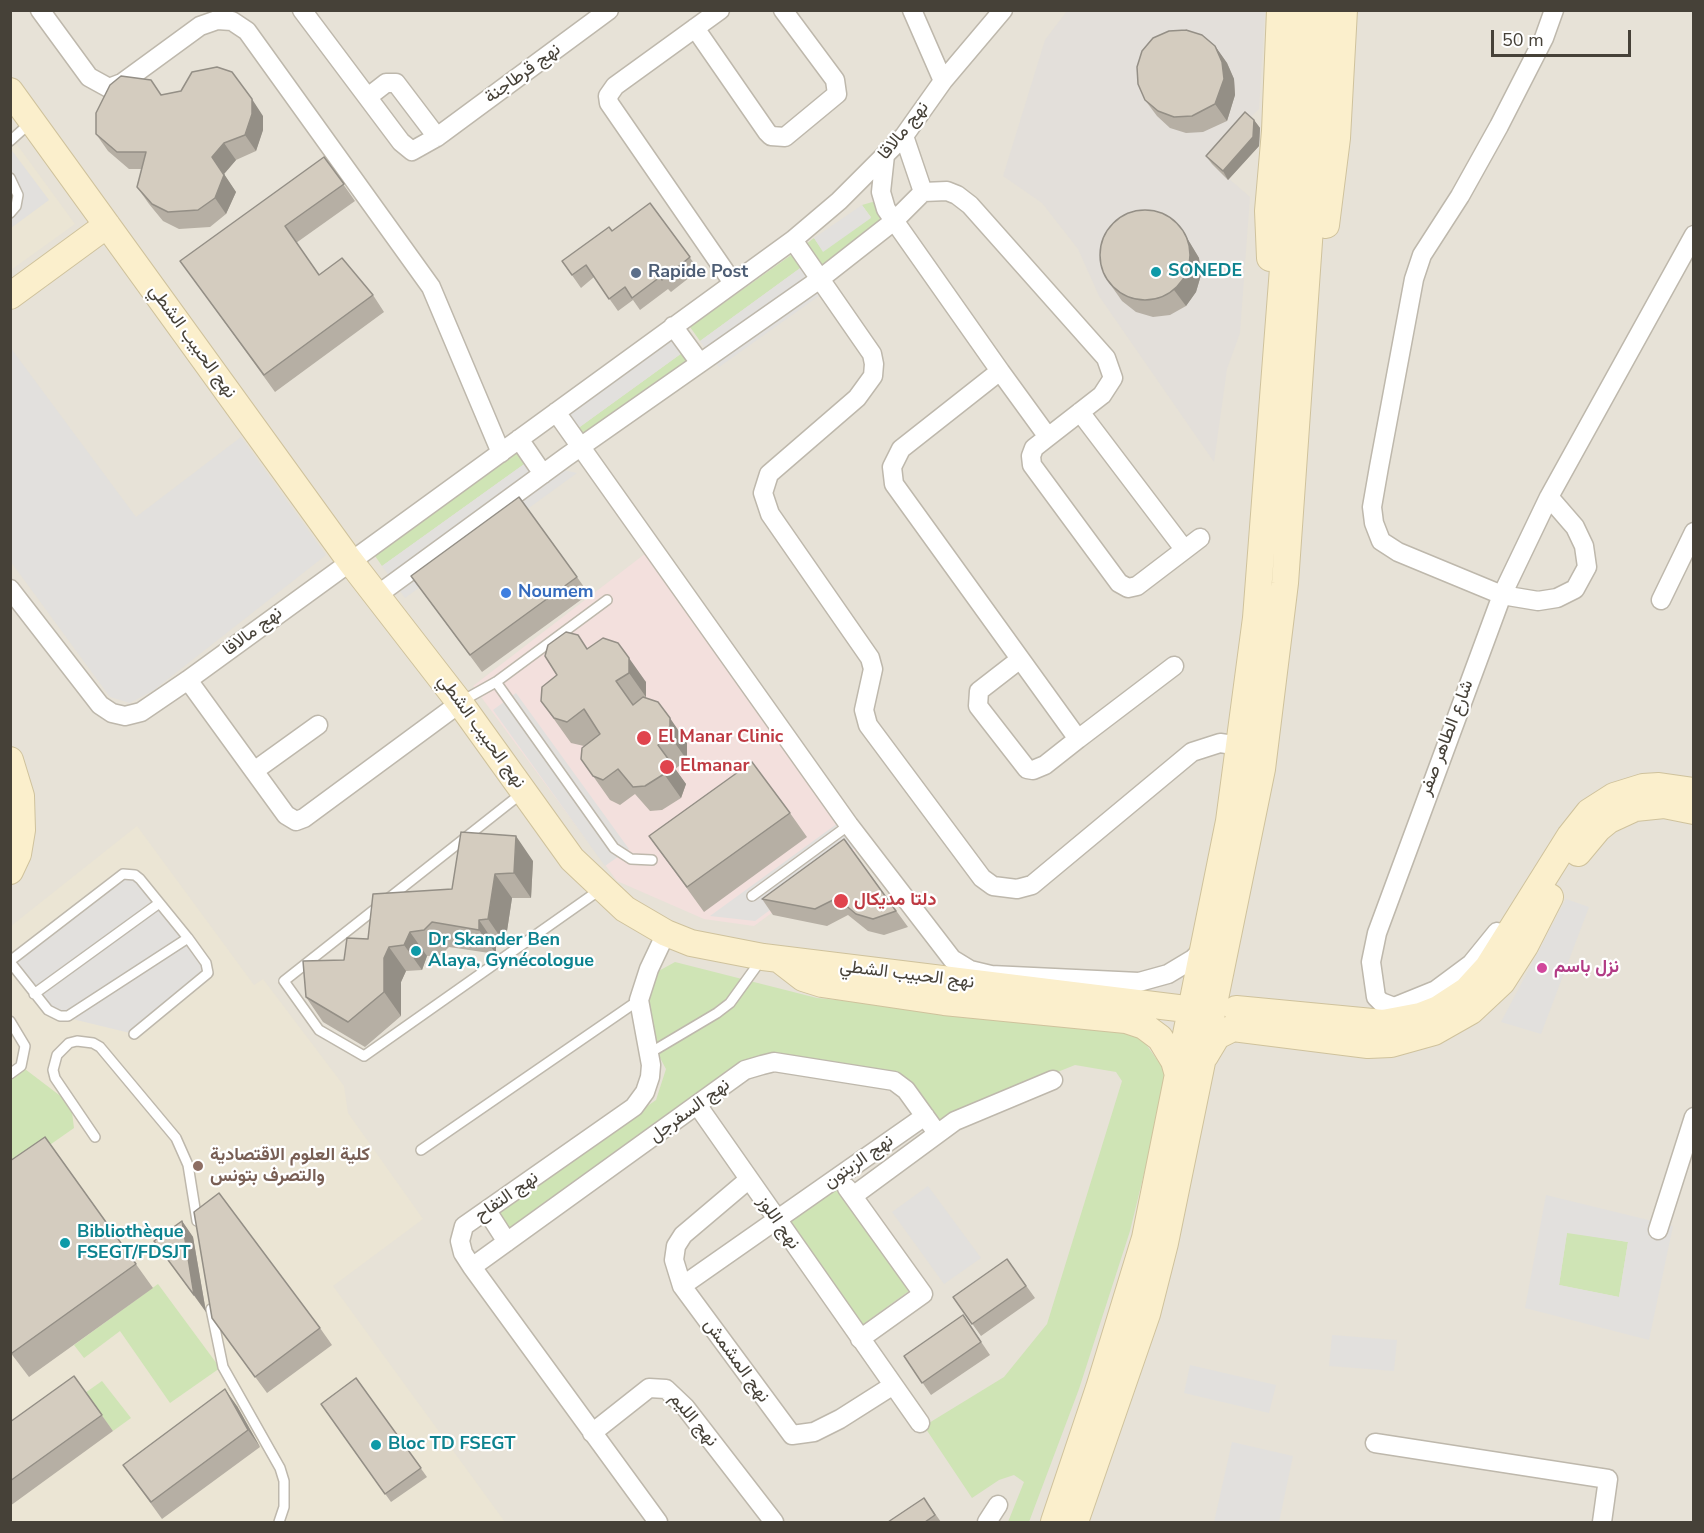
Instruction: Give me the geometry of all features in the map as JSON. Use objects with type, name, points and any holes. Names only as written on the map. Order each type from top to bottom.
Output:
[{"type":"street","points":[[40,10],[89,77],[109,88],[122,83],[200,26],[217,20],[232,21],[247,31],[431,287],[501,453]]},
{"type":"street","name":"نهج قرطاجنة","points":[[302,10],[408,149],[417,149],[436,137],[609,10]]},
{"type":"street","points":[[720,10],[615,86],[608,96],[609,103],[733,283]]},
{"type":"street","points":[[695,28],[767,132],[771,136],[784,137],[837,94],[835,80],[783,10]]},
{"type":"street","points":[[912,10],[943,81]]},
{"type":"street","name":"نهج مالاقا","points":[[10,589],[100,705],[112,713],[125,716],[141,712],[793,240],[839,201],[904,136],[943,81],[1003,10]]},
{"type":"street","points":[[1280,10],[1275,131],[1267,230],[1273,273],[1280,297]]},
{"type":"street","points":[[1075,1522],[1147,1314],[1168,1225],[1204,948],[1230,821],[1256,618],[1297,87],[1299,10]]},
{"type":"street","points":[[1053,1522],[1099,1388],[1145,1238],[1251,830],[1272,707],[1286,583],[1320,85],[1322,10]]},
{"type":"street","points":[[1306,294],[1322,245],[1330,202],[1341,82],[1344,10]]},
{"type":"street","points":[[1550,497],[1575,527],[1584,546],[1587,567],[1575,588],[1557,598],[1538,601],[1502,595],[1398,552],[1382,541],[1374,523],[1372,507],[1414,279],[1422,255],[1460,196],[1499,126],[1544,38],[1554,10]]},
{"type":"street","points":[[368,97],[386,84],[396,83],[436,137]]},
{"type":"street","name":"نهج الحبيب الشطي","points":[[10,92],[350,561],[460,703],[572,859],[625,909],[666,933],[691,943],[771,958],[1178,1008]]},
{"type":"street","points":[[904,136],[923,192]]},
{"type":"street","points":[[885,155],[881,192],[894,221],[1048,437]]},
{"type":"street","points":[[376,596],[580,447],[820,279],[894,221],[923,192],[947,191],[970,205],[1106,358],[1113,378],[1102,395],[1034,448],[1032,465],[1119,583],[1128,588],[1137,586],[1200,538]]},
{"type":"street","points":[[10,296],[108,225]]},
{"type":"street","name":"شارع الطاهر صفر","points":[[1579,824],[1552,847],[1486,948],[1463,971],[1436,990],[1400,1006],[1387,1005],[1376,997],[1371,962],[1377,933],[1502,595],[1550,497],[1686,262],[1694,235]]},
{"type":"street","points":[[793,240],[872,354],[873,376],[857,398],[769,474],[764,493],[770,514],[870,658],[873,669],[864,710],[868,725],[982,878],[993,885],[1017,889],[1032,885],[1192,752],[1220,743],[1241,746]]},
{"type":"street","points":[[673,326],[700,363]]},
{"type":"street","points":[[1000,372],[901,449],[892,467],[894,484],[1078,739]]},
{"type":"street","points":[[556,412],[849,825],[952,959],[970,970],[991,975],[1139,982],[1174,971],[1204,948]]},
{"type":"street","points":[[1080,412],[1184,549]]},
{"type":"street","points":[[519,439],[543,474]]},
{"type":"street","points":[[1660,600],[1694,532]]},
{"type":"street","points":[[1019,660],[979,691],[978,706],[1027,769],[1033,770],[1045,765],[1174,666]]},
{"type":"street","points":[[188,680],[286,815],[292,820],[299,820],[460,703]]},
{"type":"street","points":[[254,771],[318,724]]},
{"type":"street","points":[[10,760],[21,796],[22,830],[18,854],[10,871]]},
{"type":"street","points":[[1454,999],[1488,967],[1579,824],[1601,803],[1629,790],[1659,786],[1694,791]]},
{"type":"street","points":[[1236,1009],[1383,1023],[1420,1016],[1474,990],[1492,976],[1588,839],[1609,820],[1635,808],[1649,805],[1664,805],[1694,811]]},
{"type":"street","points":[[1189,1071],[1211,1043],[1225,1031],[1233,1028],[1368,1045],[1413,1039],[1453,1023],[1487,998],[1502,982],[1525,946],[1555,887]]},
{"type":"street","name":"نهج التفاح","points":[[658,1522],[463,1254],[462,1232],[464,1226],[634,1107],[645,1092],[650,1077],[639,1000],[649,969],[666,933]]},
{"type":"street","points":[[771,958],[803,978],[822,984],[944,1002],[1126,1020],[1144,1026],[1160,1038],[1174,1061],[1189,1071]]},
{"type":"street","name":"نهج السفرجل","points":[[472,1267],[745,1070],[774,1062],[894,1080],[906,1090],[925,1116]]},
{"type":"street","name":"نهج الزيتون","points":[[853,1196],[937,1132],[989,1104],[1053,1080]]},
{"type":"street","name":"نهج اللوز","points":[[698,1106],[920,1423]]},
{"type":"street","points":[[925,1116],[937,1132]]},
{"type":"street","name":"نهج الزيتون","points":[[776,1220],[925,1116]]},
{"type":"street","points":[[1658,1230],[1694,1117]]},
{"type":"street","points":[[839,1176],[923,1294],[860,1339]]},
{"type":"street","points":[[748,1180],[683,1235],[676,1246],[674,1260],[682,1286],[776,1220]]},
{"type":"street","points":[[487,1211],[507,1242]]},
{"type":"street","name":"نهج المشمش","points":[[682,1286],[792,1435],[814,1432],[840,1419],[892,1386]]},
{"type":"street","name":"نهج الليم","points":[[592,1433],[649,1389],[666,1389],[685,1407],[774,1522]]},
{"type":"street","points":[[1375,1443],[1608,1479],[1602,1522]]},
{"type":"street","points":[[987,1522],[998,1505]]},
{"type":"lane","points":[[10,141],[31,122]]},
{"type":"lane","points":[[10,178],[18,195],[16,206],[10,213]]},
{"type":"lane","points":[[460,703],[496,682],[607,600]]},
{"type":"lane","points":[[496,682],[614,848],[631,859],[652,860]]},
{"type":"lane","points":[[524,792],[284,981],[320,1030],[364,1056],[601,888]]},
{"type":"lane","points":[[752,896],[849,825]]},
{"type":"lane","points":[[134,1034],[208,973],[206,963],[188,938],[135,875],[123,874],[10,961],[48,1010],[60,1016],[68,1016],[188,938]]},
{"type":"lane","points":[[34,994],[158,904]]},
{"type":"lane","points":[[648,1054],[730,1003],[771,958]]},
{"type":"lane","points":[[421,1150],[639,1000]]},
{"type":"lane","points":[[10,1021],[25,1046],[21,1066],[10,1074]]},
{"type":"lane","points":[[95,1137],[55,1078],[54,1062],[57,1054],[69,1043],[76,1041],[85,1040],[100,1047],[176,1138],[188,1165],[198,1228]]},
{"type":"lane","points":[[210,1299],[223,1367],[280,1468],[284,1481],[284,1506],[279,1522]]},
{"type":"shaded area","points":[[11,11],[1693,11],[1693,1522],[11,1522]]},
{"type":"shaded area","name":"SONEDE","points":[[1067,11],[1265,11],[1259,109],[1209,158],[1212,164],[1250,197],[1240,333],[1227,369],[1214,462],[1099,296],[1078,249],[1042,203],[1003,176],[1045,40]]},
{"type":"shaded area","points":[[10,135],[75,224],[11,270],[10,270]]},
{"type":"shaded area","points":[[10,148],[49,200],[11,228],[10,228]]},
{"type":"shaded area","points":[[862,205],[871,218],[823,252],[814,238]]},
{"type":"shaded area","points":[[803,266],[823,293],[719,367],[700,341]]},
{"type":"shaded area","points":[[673,339],[682,353],[577,429],[567,415]]},
{"type":"shaded area","points":[[10,347],[136,517],[241,437],[326,555],[154,690],[130,703],[110,697],[11,562]]},
{"type":"shaded area","points":[[527,462],[577,473],[405,598],[382,566]]},
{"type":"shaded area","name":"Elmanar","points":[[646,553],[860,848],[754,926],[704,919],[617,881],[473,686]]},
{"type":"shaded area","points":[[516,693],[629,849],[605,866],[493,710]]},
{"type":"shaded area","points":[[838,823],[856,847],[755,921],[710,916]]},
{"type":"shaded area","name":"كلية العلوم الاقتصادية والتصرف بتونس","points":[[137,826],[254,985],[263,979],[344,1086],[348,1113],[423,1219],[333,1286],[505,1522],[11,1522],[11,926]]},
{"type":"shaded area","points":[[135,875],[208,968],[134,1034],[60,1016],[11,962],[119,877]]},
{"type":"shaded area","points":[[1566,899],[1589,907],[1541,1034],[1501,1022]]},
{"type":"shaded area","points":[[928,1186],[981,1258],[944,1284],[892,1212]]},
{"type":"shaded area","points":[[1546,1195],[1673,1226],[1649,1340],[1525,1308]],"holes":[[[1567,1233],[1628,1242],[1619,1297],[1559,1285]]]},
{"type":"shaded area","points":[[1332,1335],[1397,1340],[1394,1371],[1329,1366]]},
{"type":"shaded area","points":[[1190,1365],[1276,1385],[1269,1413],[1184,1393]]},
{"type":"shaded area","points":[[1232,1442],[1293,1456],[1279,1522],[1214,1522]]},
{"type":"green space","points":[[876,201],[887,215],[880,223],[821,266],[806,244],[814,238],[823,251],[871,217],[862,205]]},
{"type":"green space","points":[[794,253],[803,266],[700,341],[690,327]]},
{"type":"green space","points":[[682,353],[688,361],[583,436],[577,429]]},
{"type":"green space","points":[[518,450],[527,462],[382,566],[373,553]]},
{"type":"green space","points":[[675,962],[817,998],[1135,1029],[1168,1075],[1130,1231],[1079,1389],[1029,1522],[1008,1522],[1024,1482],[1014,1475],[999,1480],[972,1498],[924,1426],[1004,1377],[1047,1324],[1122,1081],[1116,1072],[1075,1065],[935,1121],[901,1075],[759,1056],[510,1234],[496,1212],[656,1100],[666,1069],[650,1039],[645,999],[655,973]]},
{"type":"green space","points":[[21,1066],[71,1104],[74,1128],[11,1172],[11,1074]]},
{"type":"green space","points":[[836,1189],[909,1291],[862,1325],[789,1222]]},
{"type":"green space","points":[[1567,1232],[1628,1242],[1619,1297],[1559,1285]]},
{"type":"green space","points":[[158,1284],[220,1368],[170,1403],[120,1331],[84,1358],[74,1345]]},
{"type":"green space","points":[[102,1381],[131,1418],[113,1431],[85,1393]]},
{"type":"building","points":[[1186,30],[1202,35],[1215,46],[1222,62],[1224,79],[1215,104],[1192,116],[1174,117],[1158,111],[1145,100],[1138,84],[1137,67],[1142,51],[1153,38],[1169,31]]},
{"type":"building","points":[[217,67],[232,72],[252,99],[252,114],[245,135],[224,143],[212,157],[224,175],[215,198],[198,210],[168,212],[152,204],[137,187],[146,152],[117,152],[96,134],[96,113],[110,85],[121,76],[151,80],[161,95],[181,91],[192,72]]},
{"type":"building","points":[[1245,112],[1254,120],[1253,137],[1223,171],[1206,156]]},
{"type":"building","points":[[324,157],[344,184],[285,226],[319,275],[342,258],[373,295],[264,375],[180,261]]},
{"type":"building","points":[[650,203],[690,257],[662,280],[660,277],[632,298],[625,287],[609,299],[586,265],[572,275],[562,261],[609,227],[612,231]]},
{"type":"building","name":"SONEDE","points":[[1145,210],[1170,218],[1182,230],[1190,255],[1182,280],[1170,292],[1145,300],[1120,292],[1108,280],[1100,255],[1108,230],[1120,218]]},
{"type":"building","name":"Noumem","points":[[519,497],[577,577],[470,655],[411,576]]},
{"type":"building","name":"El Manar Clinic","points":[[566,632],[578,635],[587,649],[603,638],[618,643],[629,658],[629,673],[616,681],[633,705],[643,697],[658,702],[670,718],[670,736],[658,745],[669,760],[664,774],[645,786],[633,787],[618,769],[603,780],[593,776],[581,759],[582,748],[600,734],[584,709],[567,722],[554,718],[541,701],[542,687],[557,675],[545,656],[548,645]]},
{"type":"building","points":[[752,762],[790,813],[687,887],[649,836]]},
{"type":"building","points":[[461,832],[516,836],[514,873],[495,874],[488,919],[479,920],[479,930],[432,922],[424,930],[410,932],[404,945],[389,947],[384,958],[384,992],[348,1022],[306,997],[303,961],[344,960],[347,938],[368,939],[373,894],[452,889]]},
{"type":"building","points":[[844,839],[896,911],[873,919],[856,914],[837,898],[815,909],[762,899]]},
{"type":"building","name":"Bibliothèque FSEGT/FDSJT","points":[[45,1137],[136,1264],[12,1353],[10,1351],[10,1161]]},
{"type":"building","points":[[219,1193],[320,1328],[255,1377],[212,1318],[194,1212]]},
{"type":"building","points":[[182,1221],[194,1295],[154,1241]]},
{"type":"building","points":[[1007,1259],[1026,1286],[972,1324],[953,1297]]},
{"type":"building","points":[[963,1315],[981,1342],[922,1383],[904,1356]]},
{"type":"building","points":[[74,1376],[102,1415],[10,1481],[10,1422]]},
{"type":"building","name":"Bloc TD FSEGT","points":[[356,1378],[421,1468],[385,1494],[321,1404]]},
{"type":"building","points":[[225,1389],[248,1430],[151,1502],[123,1465]]},
{"type":"building","points":[[924,1498],[935,1515],[925,1522],[888,1522]]},
{"type":"place","name":"SONEDE","points":[[1156,272]]},
{"type":"place","name":"Rapide Post","points":[[636,273]]},
{"type":"place","name":"Noumem","points":[[506,593]]},
{"type":"place","name":"El Manar Clinic","points":[[644,738]]},
{"type":"place","name":"Elmanar","points":[[667,767]]},
{"type":"place","name":"دلتا مديكال","points":[[841,901]]},
{"type":"place","name":"Dr Skander Ben Alaya, Gynécologue","points":[[416,951]]},
{"type":"place","name":"نزل باسم","points":[[1542,968]]},
{"type":"place","name":"كلية العلوم الاقتصادية والتصرف بتونس","points":[[198,1166]]},
{"type":"place","name":"Bibliothèque FSEGT/FDSJT","points":[[65,1243]]},
{"type":"place","name":"Bloc TD FSEGT","points":[[376,1445]]}]
